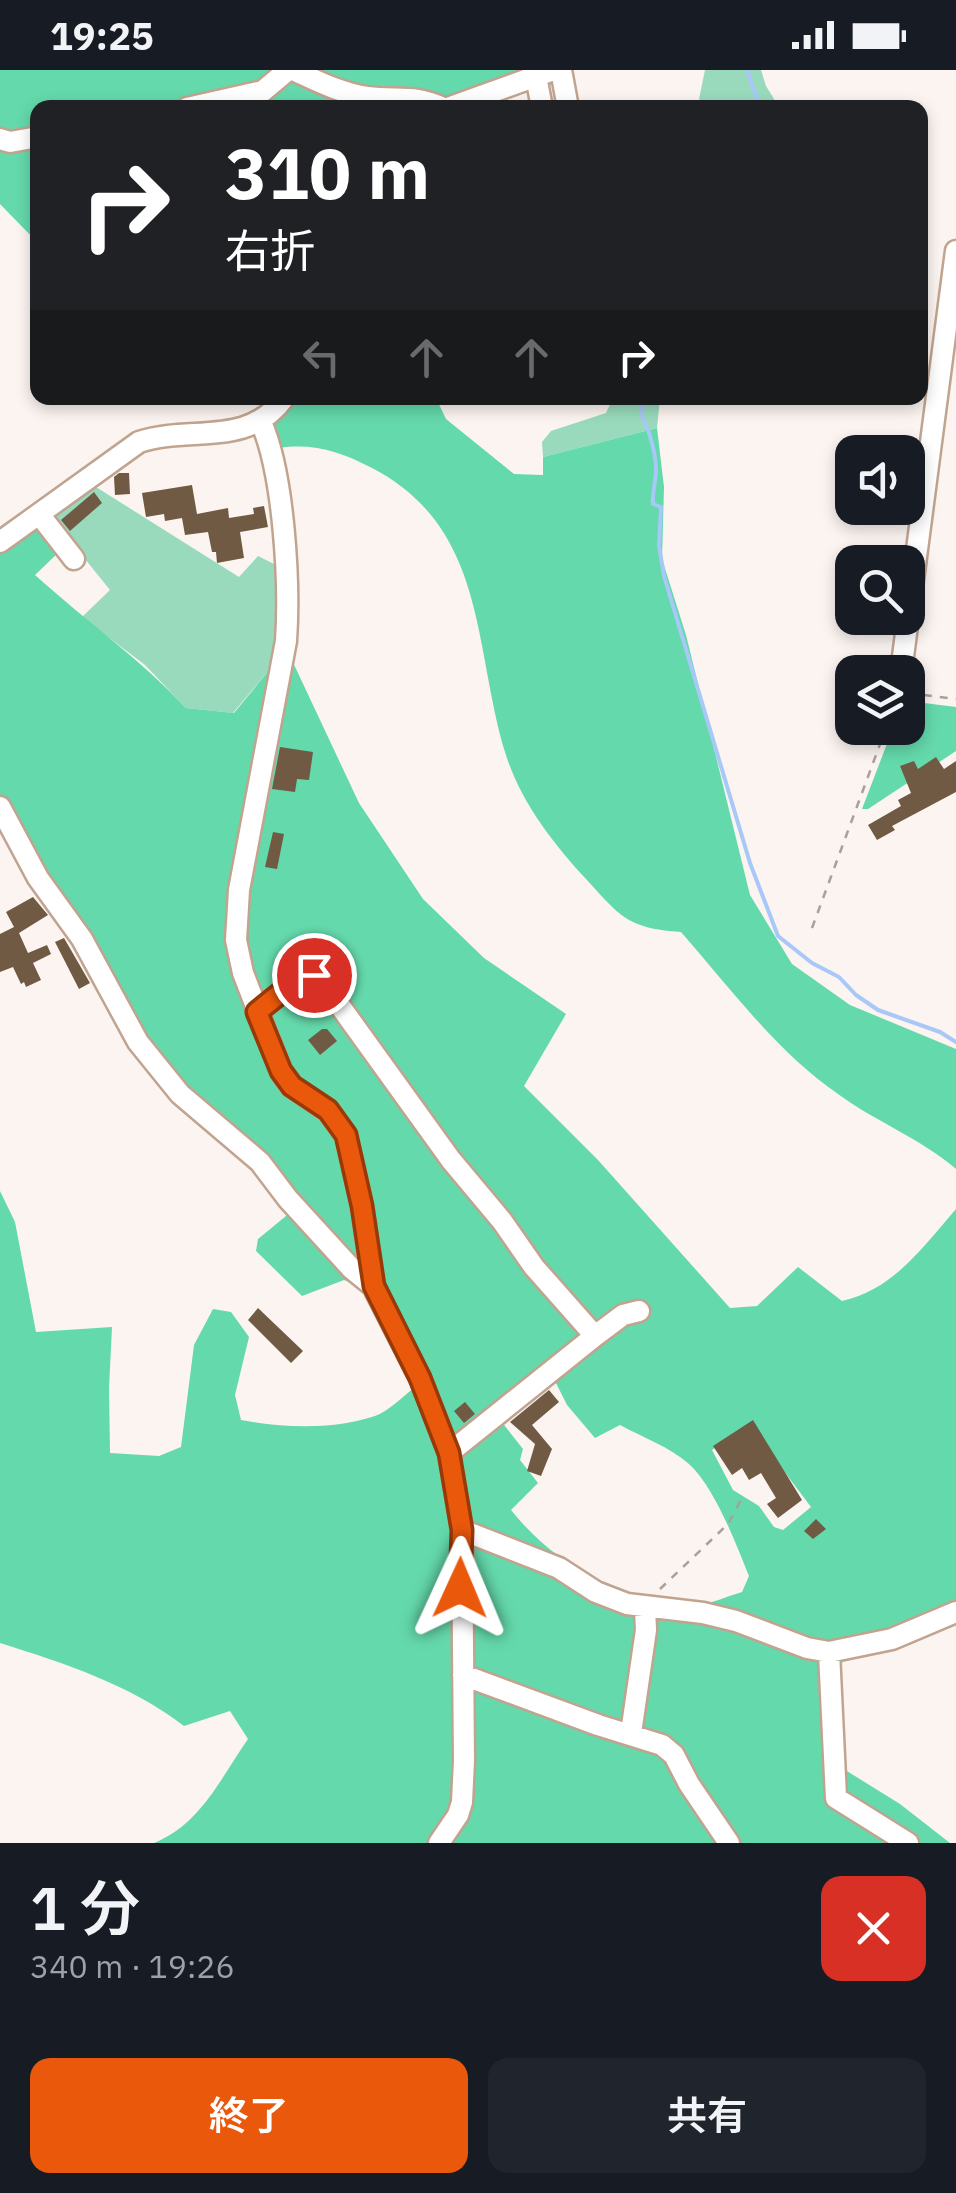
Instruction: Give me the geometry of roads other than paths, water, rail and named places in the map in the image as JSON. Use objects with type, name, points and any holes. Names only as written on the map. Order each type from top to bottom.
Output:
[{"type":"street","points":[[223,100],[263,91],[291,70],[346,93],[422,100]]},
{"type":"street","points":[[561,70],[567,100]]},
{"type":"street","points":[[479,100],[544,73],[542,100]]},
{"type":"street","points":[[0,139],[10,142],[30,138]]},
{"type":"street","points":[[903,655],[956,251]]},
{"type":"street","points":[[0,542],[138,442],[160,435],[237,429],[261,422],[277,405]]},
{"type":"street","points":[[261,422],[272,453],[288,610],[283,658],[240,890],[236,940],[243,974],[281,1071],[292,1086],[328,1110],[346,1135],[374,1286],[420,1378],[449,1453],[462,1530],[462,1802],[458,1816],[439,1843]]},
{"type":"street","points":[[39,514],[74,559]]},
{"type":"street","points":[[0,807],[38,878],[94,959],[138,1042],[180,1094],[260,1162],[352,1269],[374,1286]]},
{"type":"street","points":[[257,1012],[298,979],[314,975],[322,981],[451,1160],[534,1267],[595,1336]]},
{"type":"street","points":[[449,1453],[623,1315],[639,1311]]},
{"type":"street","points":[[462,1530],[558,1568],[596,1592],[643,1608],[720,1617],[829,1652],[892,1639],[956,1612]]},
{"type":"street","points":[[630,1733],[646,1630],[643,1608]]},
{"type":"street","points":[[829,1652],[836,1798],[908,1843]]},
{"type":"street","points":[[464,1675],[662,1745],[674,1755],[688,1784],[729,1843]]},
{"type":"waterway","points":[[747,70],[757,100]]},
{"type":"waterway","points":[[644,405],[642,413],[655,457],[653,504],[661,507],[659,546],[664,576],[750,863],[778,936],[812,963],[839,977],[878,1010],[940,1032],[956,1042]]}]
